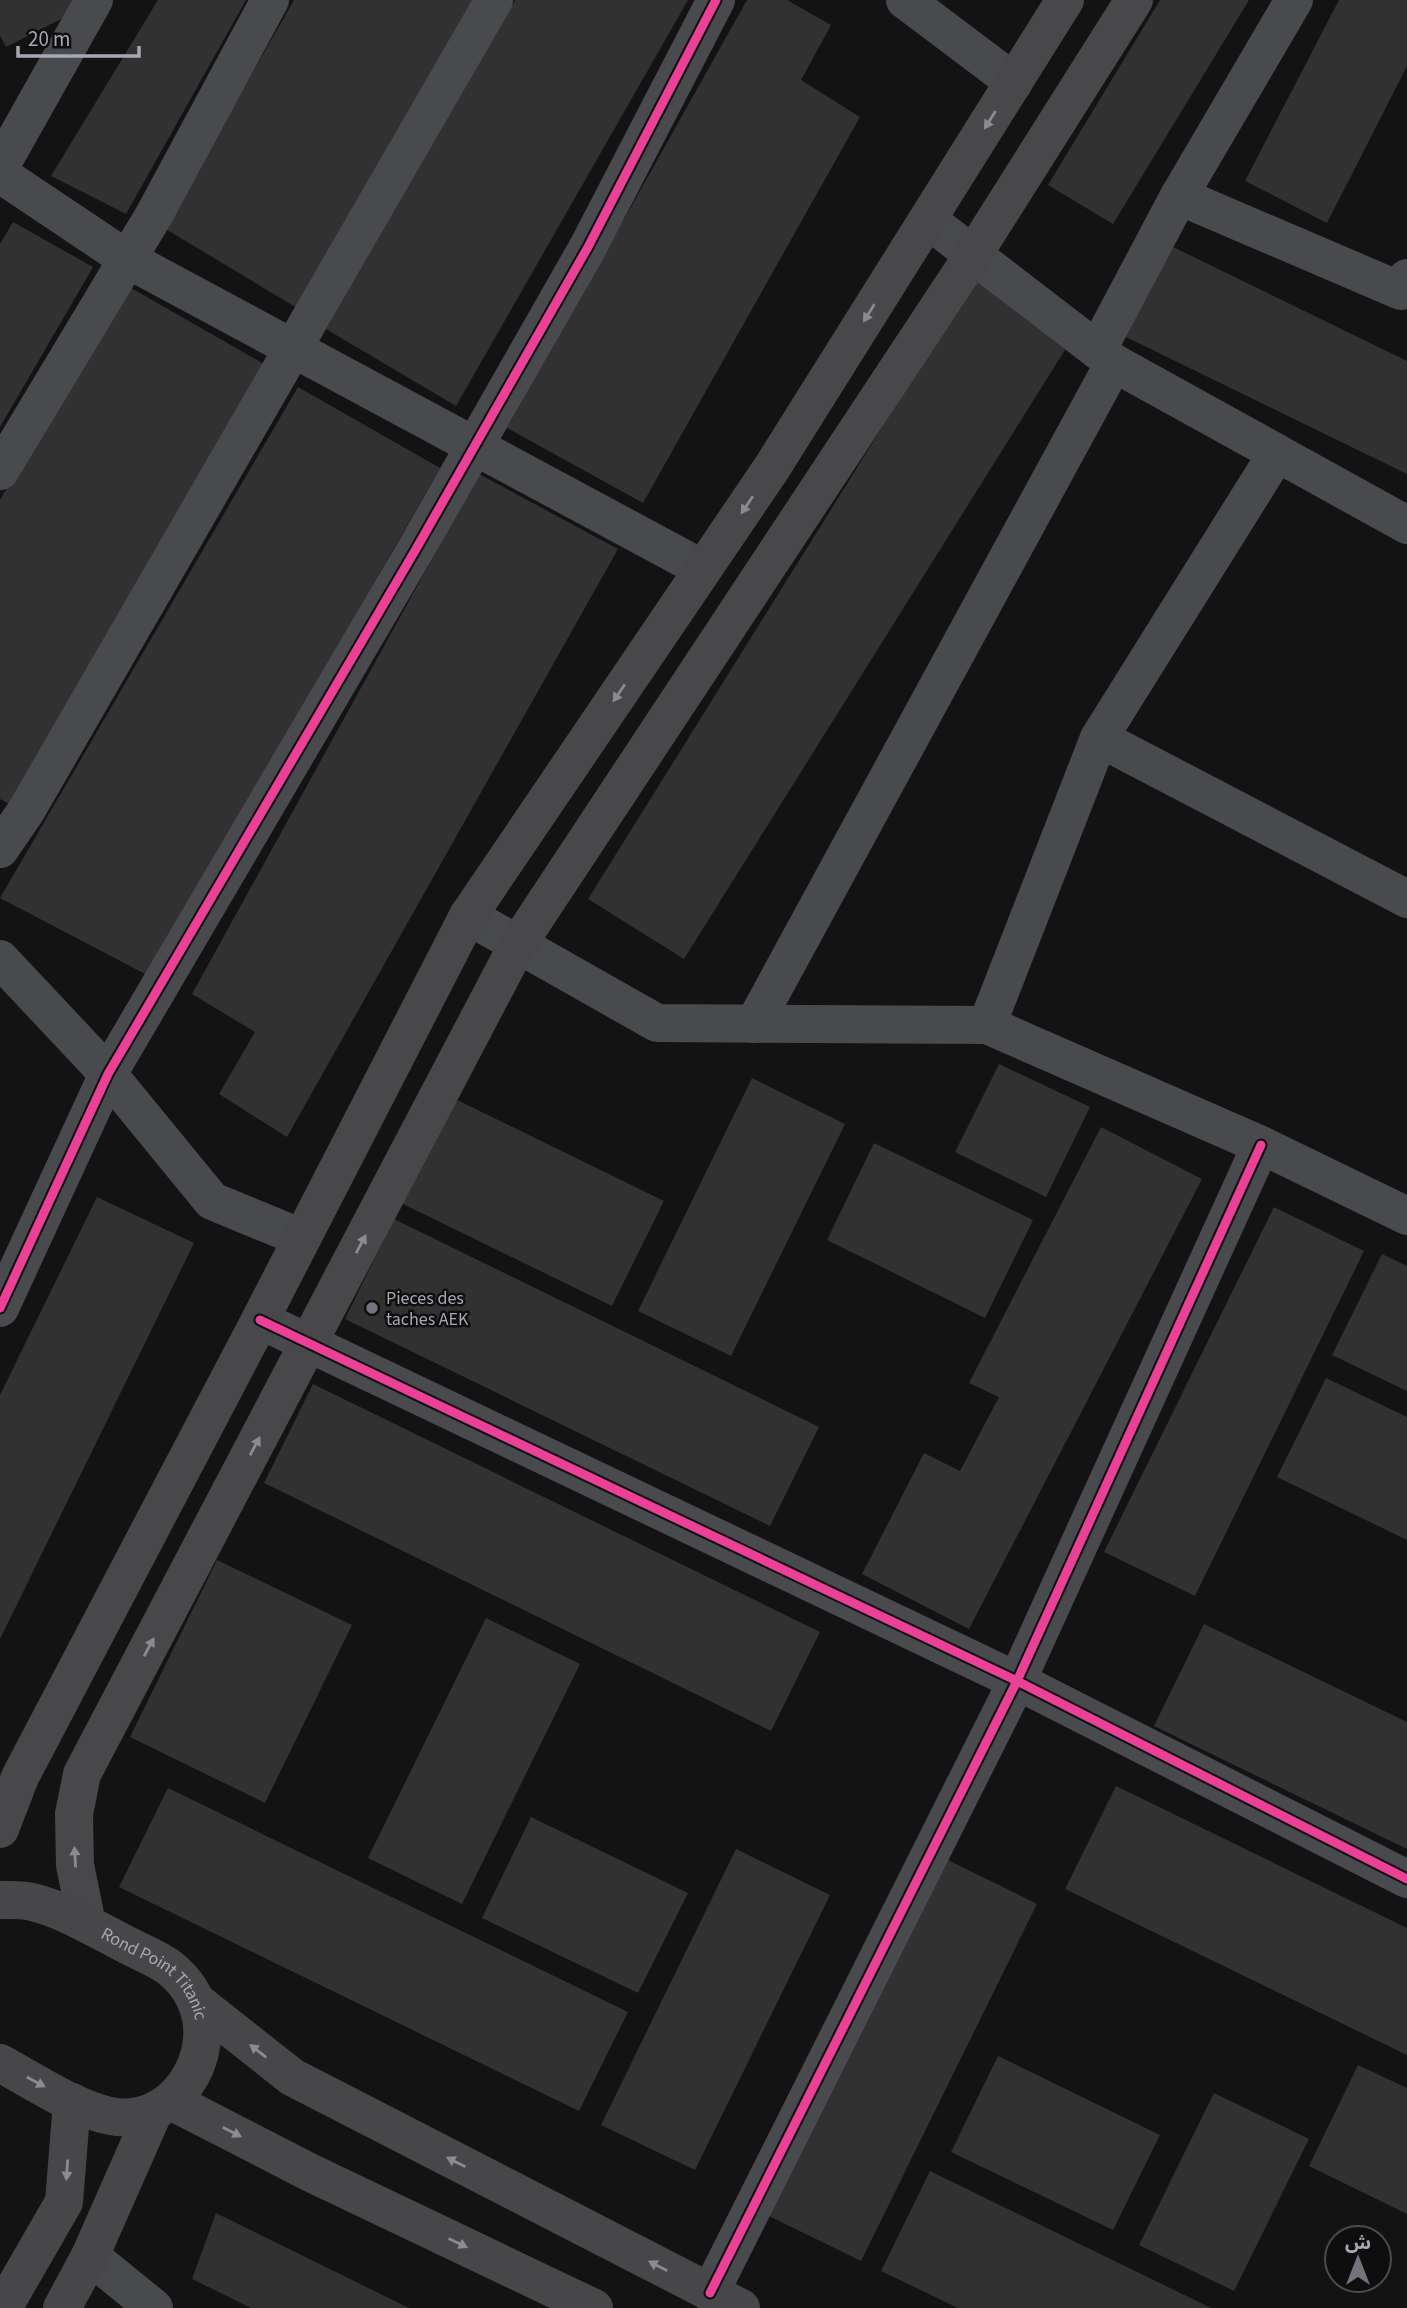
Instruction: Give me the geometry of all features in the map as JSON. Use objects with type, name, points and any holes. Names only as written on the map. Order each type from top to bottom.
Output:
[{"type":"main road","points":[[0,1829],[20,1777],[468,916],[773,466],[1065,0]]},
{"type":"main road","points":[[86,1924],[75,1865],[74,1814],[82,1774],[518,944],[974,255],[1134,0]]},
{"type":"main road","name":"Rond Point Titanic","points":[[0,1900],[34,1902],[86,1924],[168,1966],[197,2002],[203,2029],[201,2057],[189,2081],[162,2106],[62,2308]]},
{"type":"main road","points":[[197,2002],[292,2077],[725,2300]]},
{"type":"main road","points":[[0,2063],[72,2102],[112,2116],[132,2118],[162,2106],[309,2172],[594,2308]]},
{"type":"main road","points":[[3,2308],[64,2202],[72,2102]]},
{"type":"street","points":[[0,167],[94,0]]},
{"type":"street","points":[[0,471],[127,259],[270,0]]},
{"type":"street","points":[[0,849],[26,811],[494,0]]},
{"type":"street","points":[[0,1308],[108,1074],[588,247],[716,0]]},
{"type":"street","points":[[905,0],[1014,82]]},
{"type":"street","points":[[754,1024],[1106,356],[1179,196],[1294,0]]},
{"type":"street","points":[[0,174],[127,259],[703,569]]},
{"type":"street","points":[[1179,196],[1401,291],[1407,278]]},
{"type":"street","points":[[928,220],[1106,356],[1407,525]]},
{"type":"street","points":[[987,1025],[1099,738],[1278,453]]},
{"type":"street","points":[[1099,738],[1407,899]]},
{"type":"street","points":[[468,916],[657,1023],[987,1025],[1261,1145],[1407,1216]]},
{"type":"street","points":[[0,959],[108,1074],[212,1201],[302,1238]]},
{"type":"street","points":[[725,2300],[1017,1681],[1261,1145]]},
{"type":"street","points":[[260,1320],[1017,1681],[1407,1879]]},
{"type":"street","points":[[90,2256],[154,2308]]},
{"type":"building","points":[[0,0],[74,0],[79,10],[6,47],[0,35]]},
{"type":"building","points":[[158,0],[246,0],[126,214],[51,176]]},
{"type":"building","points":[[294,0],[478,0],[297,308],[164,228]]},
{"type":"building","points":[[515,0],[688,0],[456,406],[326,329]]},
{"type":"building","points":[[747,0],[787,0],[831,25],[801,80],[860,117],[643,503],[507,428]]},
{"type":"building","points":[[1160,0],[1249,0],[1113,224],[1048,185]]},
{"type":"building","points":[[1339,0],[1407,0],[1407,66],[1327,223],[1245,181]]},
{"type":"building","points":[[13,222],[93,267],[0,427],[0,244]]},
{"type":"building","points":[[1167,244],[1407,361],[1407,474],[1122,335]]},
{"type":"building","points":[[976,277],[1073,337],[684,959],[588,899]]},
{"type":"building","points":[[124,284],[264,364],[11,805],[0,799],[0,500]]},
{"type":"building","points":[[298,387],[440,468],[149,976],[0,898]]},
{"type":"building","points":[[479,474],[618,549],[287,1137],[219,1094],[255,1032],[192,994]]},
{"type":"building","points":[[999,1064],[1090,1107],[1046,1197],[955,1152]]},
{"type":"building","points":[[752,1078],[845,1124],[731,1356],[638,1311]]},
{"type":"building","points":[[453,1098],[664,1201],[612,1306],[401,1203]]},
{"type":"building","points":[[1101,1127],[1202,1179],[969,1629],[862,1574],[924,1453],[960,1471],[999,1397],[969,1383]]},
{"type":"building","points":[[874,1143],[1033,1220],[985,1318],[827,1240]]},
{"type":"building","points":[[97,1197],[194,1243],[0,1639],[0,1395]]},
{"type":"building","points":[[1274,1207],[1364,1251],[1195,1596],[1104,1552]]},
{"type":"building","points":[[394,1219],[819,1427],[770,1526],[345,1319]]},
{"type":"building","points":[[1382,1254],[1407,1266],[1407,1391],[1332,1355]]},
{"type":"building","points":[[1326,1378],[1407,1417],[1407,1540],[1277,1477]]},
{"type":"building","points":[[313,1384],[820,1632],[771,1731],[264,1483]]},
{"type":"building","points":[[217,1560],[352,1625],[265,1803],[130,1737]]},
{"type":"building","points":[[486,1618],[580,1664],[462,1904],[368,1858]]},
{"type":"building","points":[[1204,1624],[1407,1722],[1407,1849],[1154,1726]]},
{"type":"building","points":[[1116,1786],[1407,1928],[1407,2055],[1065,1889]]},
{"type":"building","points":[[168,1788],[628,2012],[579,2111],[119,1887]]},
{"type":"building","points":[[531,1817],[688,1893],[638,1993],[482,1918]]},
{"type":"building","points":[[736,1849],[830,1895],[695,2170],[601,2125]]},
{"type":"building","points":[[944,1858],[1037,1904],[861,2261],[769,2216]]},
{"type":"building","points":[[998,2056],[1160,2135],[1113,2230],[951,2152]]},
{"type":"building","points":[[1358,2065],[1407,2088],[1407,2214],[1309,2166]]},
{"type":"building","points":[[1214,2093],[1309,2139],[1234,2291],[1139,2245]]},
{"type":"building","points":[[930,2171],[1211,2308],[958,2308],[881,2271]]},
{"type":"building","points":[[216,2213],[409,2308],[251,2308],[192,2279]]},
{"type":"cycle path","points":[[0,1308],[108,1074],[416,549],[588,247],[716,0]]},
{"type":"cycle path","points":[[710,2293],[1017,1681],[1261,1145]]},
{"type":"cycle path","points":[[260,1320],[1017,1681],[1407,1879]]},
{"type":"place","name":"Pieces des taches AEK","points":[[372,1308]]}]
